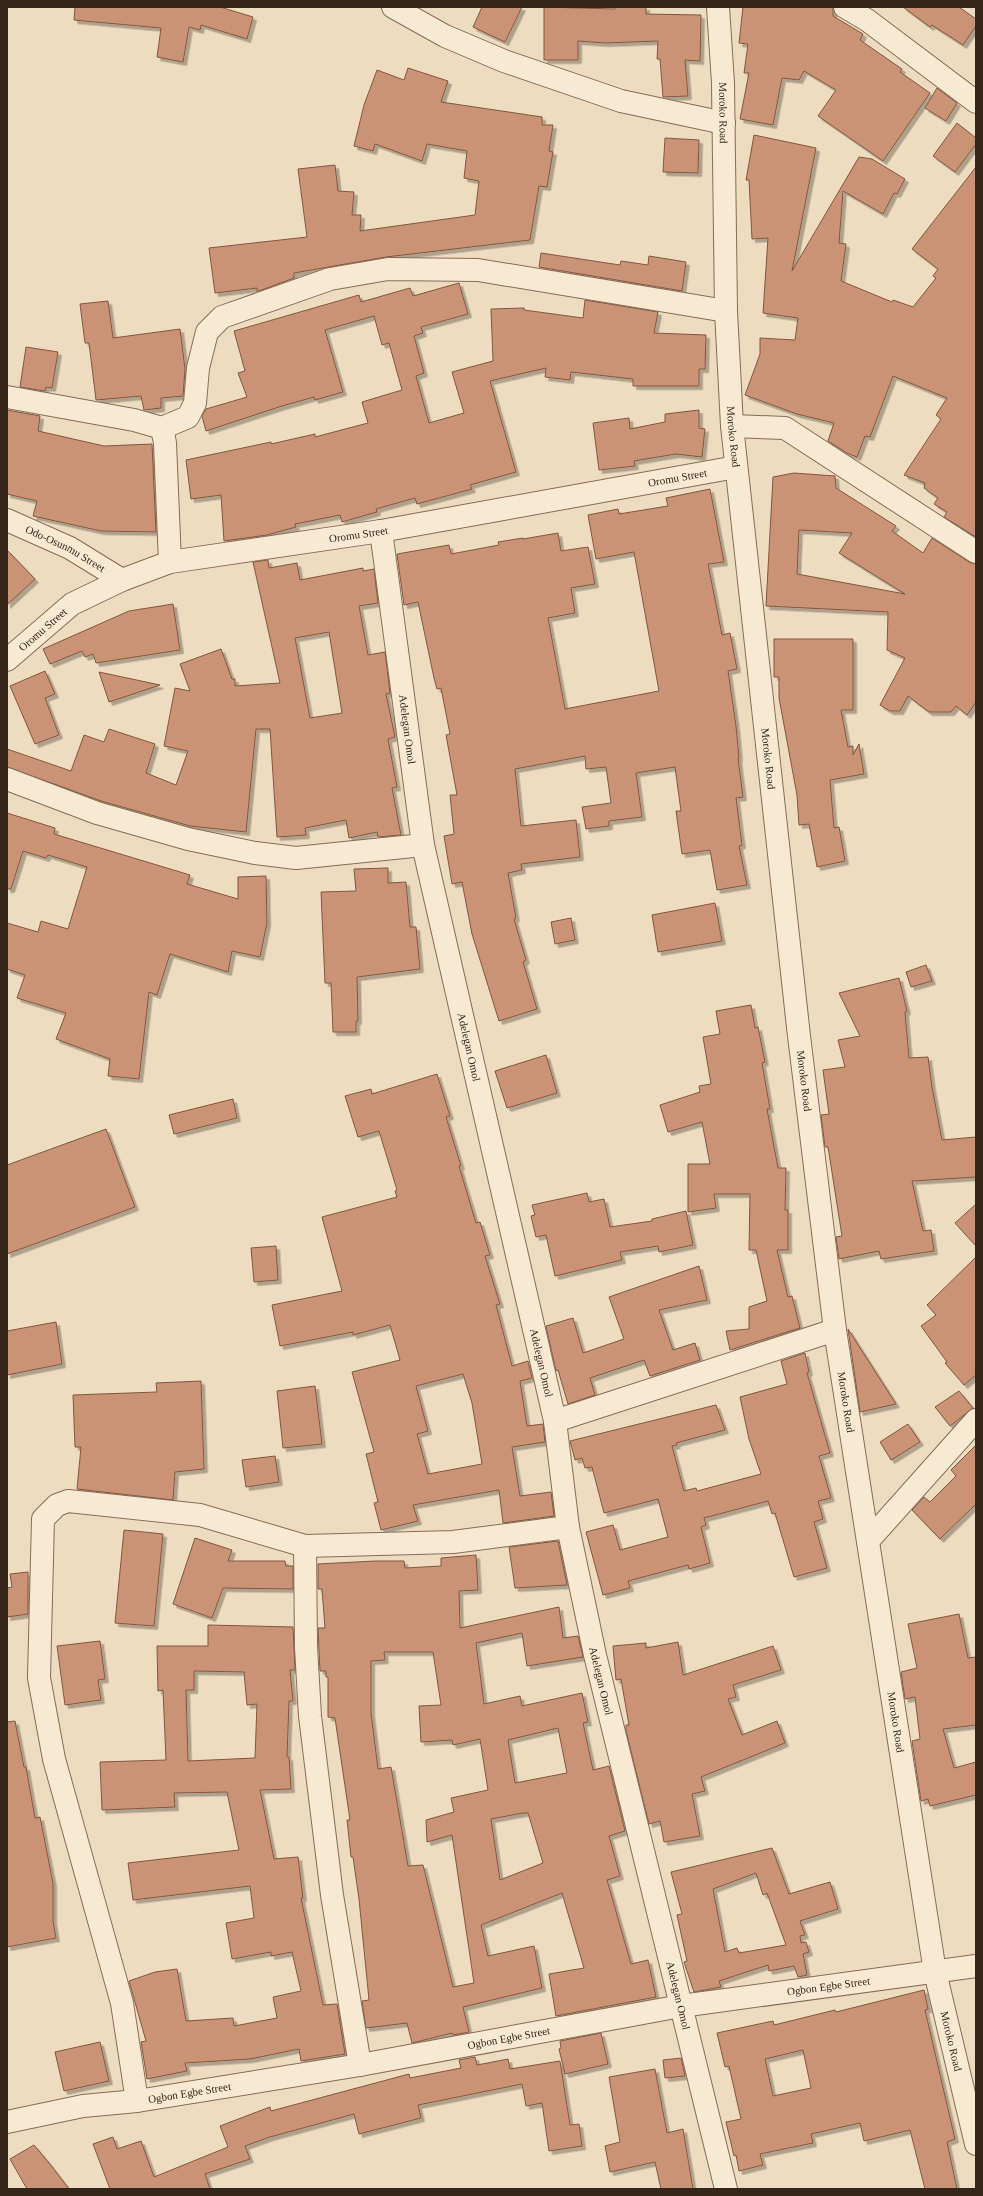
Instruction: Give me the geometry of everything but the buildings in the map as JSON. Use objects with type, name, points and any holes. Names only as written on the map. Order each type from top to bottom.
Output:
[{"type":"street","points":[[394,7],[445,36],[504,61],[621,101],[724,123]]},
{"type":"street","name":"Moroko Road","points":[[718,7],[724,123],[726,311],[732,426],[799,1036],[835,1330],[935,1972],[976,2144]]},
{"type":"street","points":[[845,7],[867,20],[976,102]]},
{"type":"street","points":[[7,396],[134,420],[162,428],[188,417],[195,403],[198,368],[207,332],[222,317],[330,279],[388,270],[478,270],[726,311]]},
{"type":"street","points":[[732,426],[785,428],[976,552]]},
{"type":"street","points":[[162,428],[165,443],[170,562]]},
{"type":"street","name":"Oromu Street","points":[[7,660],[72,604],[122,580],[170,562],[382,531],[736,467]]},
{"type":"street","name":"Odo-Osunmu Street","points":[[7,520],[70,548],[122,580]]},
{"type":"street","name":"Adelegan Omol","points":[[382,531],[423,845],[555,1421],[568,1527],[595,1655],[726,2189]]},
{"type":"street","points":[[7,779],[97,813],[188,839],[256,853],[296,858],[423,845]]},
{"type":"street","points":[[555,1421],[835,1330]]},
{"type":"street","points":[[868,1541],[976,1420]]},
{"type":"street","points":[[138,2101],[122,2003],[54,1759],[40,1678],[43,1519],[57,1505],[68,1501],[200,1514],[305,1546],[453,1542],[568,1527]]},
{"type":"street","points":[[305,1546],[306,1648],[310,1716],[332,1896],[360,2065]]},
{"type":"street","name":"Ogbon Egbe Street","points":[[16,2120],[83,2106],[138,2101],[360,2065],[681,2006],[976,1966]]}]
